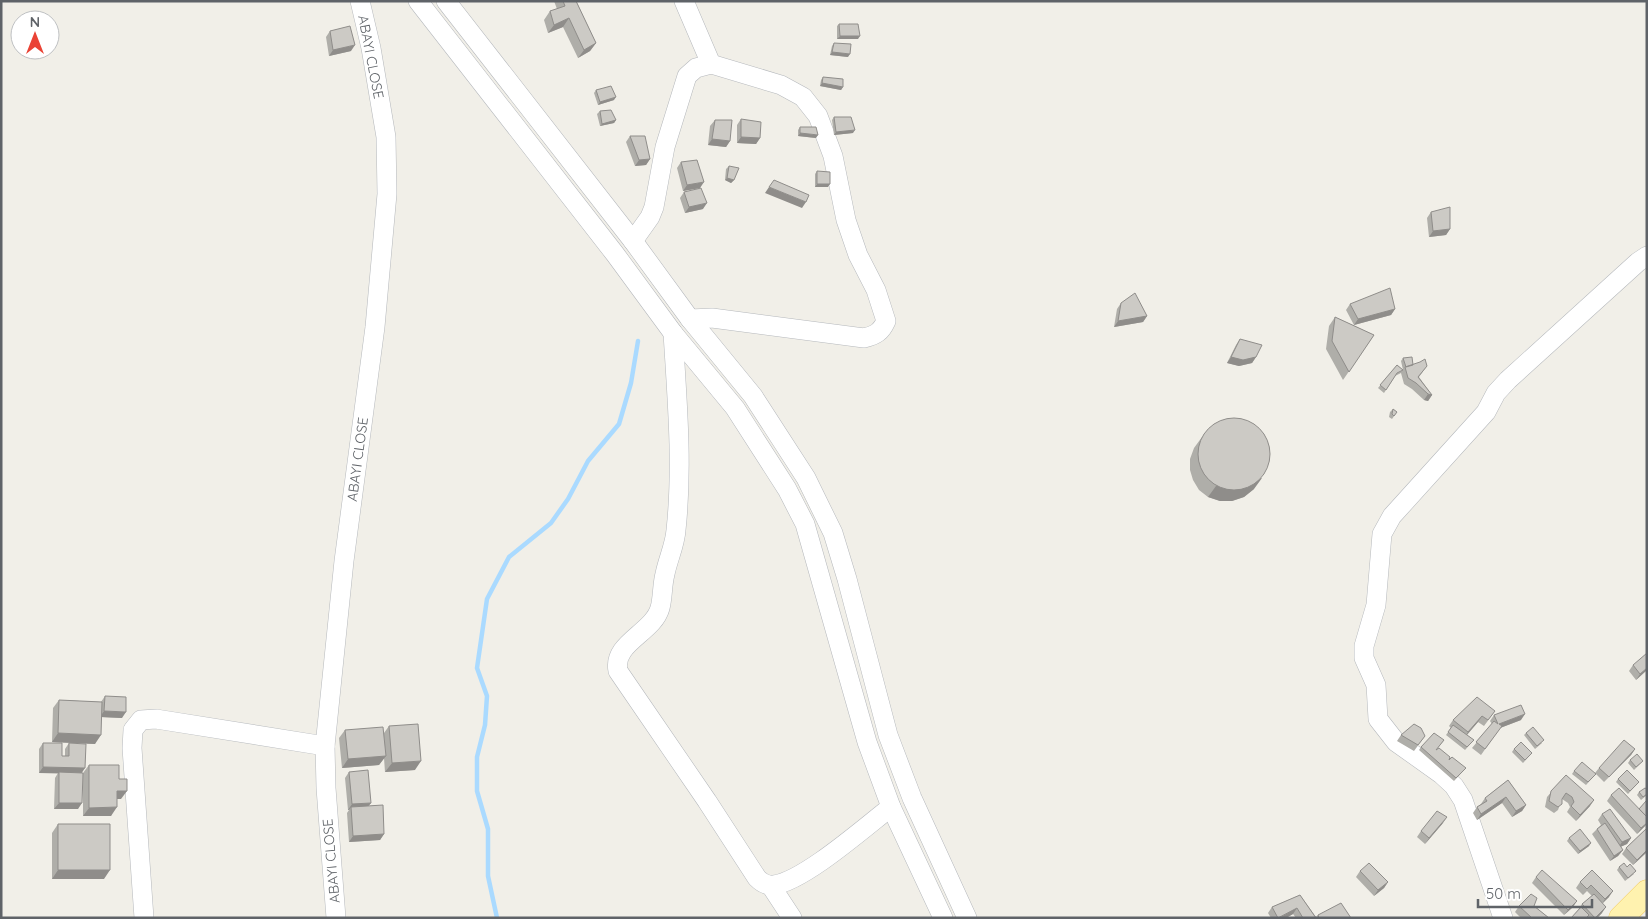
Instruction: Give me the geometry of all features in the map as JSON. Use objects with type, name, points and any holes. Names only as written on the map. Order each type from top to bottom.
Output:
[{"type":"main road","points":[[1621,918],[1647,892]]},
{"type":"street","name":"ABAYI CLOSE","points":[[336,918],[326,788],[325,746],[344,561],[375,327],[387,194],[386,137],[371,48],[360,1]]},
{"type":"street","points":[[418,1],[615,254],[673,333],[735,408],[787,489],[805,524],[867,742],[891,807],[943,918]]},
{"type":"street","points":[[446,1],[633,241],[690,319],[753,396],[806,478],[833,534],[847,579],[888,736],[912,798],[967,918]]},
{"type":"street","points":[[684,1],[711,64]]},
{"type":"street","points":[[633,241],[650,217],[654,207],[665,147],[687,76],[696,68],[711,64],[781,84],[803,97],[818,116],[834,156],[849,228],[858,255],[876,290],[886,321],[882,330],[875,336],[864,338],[712,318],[690,319]]},
{"type":"street","points":[[1503,918],[1463,800],[1454,786],[1441,774],[1396,742],[1378,719],[1376,685],[1364,658],[1364,646],[1376,605],[1382,534],[1392,516],[1486,412],[1496,393],[1508,380],[1638,262],[1647,256]]},
{"type":"street","points":[[673,333],[678,416],[679,483],[676,532],[667,564],[660,607],[656,618],[620,652],[617,658],[618,671],[707,801],[756,878],[762,883],[771,886],[783,883],[816,865],[891,807]]},
{"type":"street","points":[[144,918],[132,748],[133,730],[141,720],[156,719],[325,746]]},
{"type":"street","points":[[771,886],[792,918]]},
{"type":"building","points":[[563,1],[576,1],[596,43],[584,50],[569,18],[554,25],[550,11],[565,6]]},
{"type":"building","points":[[839,24],[858,24],[860,36],[840,36]]},
{"type":"building","points":[[350,26],[355,45],[333,50],[330,31]]},
{"type":"building","points":[[834,43],[851,44],[850,54],[832,52]]},
{"type":"building","points":[[823,77],[843,79],[843,87],[822,83]]},
{"type":"building","points":[[611,86],[616,97],[600,102],[596,90]]},
{"type":"building","points":[[611,110],[616,120],[602,124],[600,111]]},
{"type":"building","points":[[834,117],[851,117],[855,130],[836,132]]},
{"type":"building","points":[[741,119],[761,122],[760,138],[741,137]]},
{"type":"building","points":[[715,120],[732,120],[730,141],[712,139]]},
{"type":"building","points":[[800,127],[816,127],[818,135],[800,133]]},
{"type":"building","points":[[630,136],[645,136],[650,159],[639,160]]},
{"type":"building","points":[[697,160],[704,182],[687,185],[681,162]]},
{"type":"building","points":[[729,166],[739,168],[734,180],[727,178]]},
{"type":"building","points":[[817,171],[830,172],[830,184],[817,184]]},
{"type":"building","points":[[774,180],[809,195],[806,202],[769,187]]},
{"type":"building","points":[[701,188],[707,203],[689,207],[684,192]]},
{"type":"building","points":[[1450,207],[1450,229],[1433,231],[1431,212]]},
{"type":"building","points":[[1390,288],[1395,309],[1358,319],[1350,304]]},
{"type":"building","points":[[1135,293],[1147,316],[1118,321],[1121,303]]},
{"type":"building","points":[[1335,317],[1374,335],[1349,372],[1332,341]]},
{"type":"building","points":[[1240,339],[1262,345],[1256,357],[1243,360],[1231,357]]},
{"type":"building","points":[[1412,357],[1413,365],[1406,367],[1403,358]]},
{"type":"building","points":[[1425,359],[1427,366],[1418,377],[1432,395],[1408,378],[1405,367]]},
{"type":"building","points":[[1397,365],[1403,370],[1397,373],[1386,390],[1380,385]]},
{"type":"building","points":[[1393,409],[1397,412],[1394,416],[1392,414]]},
{"type":"building","points":[[1234,418],[1254,424],[1264,434],[1270,454],[1264,474],[1254,484],[1234,490],[1214,484],[1204,474],[1198,454],[1204,434],[1214,424]]},
{"type":"building","points":[[1647,653],[1647,668],[1640,674],[1633,665]]},
{"type":"building","points":[[105,696],[126,697],[126,712],[104,711]]},
{"type":"building","points":[[1477,697],[1495,711],[1488,720],[1482,716],[1468,732],[1453,720]]},
{"type":"building","points":[[59,700],[102,702],[101,735],[58,733]]},
{"type":"building","points":[[1521,705],[1525,714],[1499,724],[1502,726],[1485,749],[1476,742],[1494,721],[1498,724],[1494,715]]},
{"type":"building","points":[[418,724],[421,761],[392,763],[389,726]]},
{"type":"building","points":[[1414,724],[1421,728],[1425,736],[1418,745],[1401,735]]},
{"type":"building","points":[[1453,725],[1474,740],[1467,747],[1448,732]]},
{"type":"building","points":[[383,727],[386,756],[348,759],[345,730]]},
{"type":"building","points":[[1533,727],[1544,740],[1537,746],[1526,733]]},
{"type":"building","points":[[1434,733],[1444,740],[1436,750],[1439,748],[1450,757],[1449,760],[1452,757],[1466,768],[1456,778],[1421,747]]},
{"type":"building","points":[[1624,740],[1635,749],[1609,777],[1599,768]]},
{"type":"building","points":[[1521,742],[1532,753],[1525,760],[1514,749]]},
{"type":"building","points":[[43,743],[62,743],[62,756],[69,756],[69,743],[86,744],[85,768],[43,767]]},
{"type":"building","points":[[1637,754],[1643,761],[1636,767],[1630,760]]},
{"type":"building","points":[[1582,762],[1596,774],[1588,782],[1574,771]]},
{"type":"building","points":[[89,765],[119,765],[119,779],[127,779],[127,791],[117,791],[117,807],[89,808]]},
{"type":"building","points":[[368,770],[371,803],[352,804],[349,772]]},
{"type":"building","points":[[1627,770],[1639,782],[1630,791],[1618,779]]},
{"type":"building","points":[[59,772],[83,773],[82,803],[59,803]]},
{"type":"building","points":[[1566,775],[1594,800],[1580,815],[1571,806],[1574,802],[1572,797],[1566,793],[1562,799],[1562,804],[1558,807],[1549,801],[1551,791]]},
{"type":"building","points":[[1508,780],[1526,805],[1516,811],[1506,797],[1481,814],[1477,807],[1487,801],[1485,798]]},
{"type":"building","points":[[1619,788],[1647,817],[1647,823],[1641,828],[1611,795]]},
{"type":"building","points":[[1645,788],[1647,789],[1647,794],[1643,797],[1639,792]]},
{"type":"building","points":[[1647,801],[1647,817],[1639,809]]},
{"type":"building","points":[[383,805],[384,834],[353,836],[351,807]]},
{"type":"building","points":[[1610,809],[1631,838],[1622,842],[1602,814]]},
{"type":"building","points":[[1437,811],[1447,817],[1429,838],[1421,831]]},
{"type":"building","points":[[1605,823],[1623,850],[1614,856],[1597,829]]},
{"type":"building","points":[[58,824],[110,824],[110,870],[58,870]]},
{"type":"building","points":[[1647,828],[1647,850],[1637,860],[1626,848]]},
{"type":"building","points":[[1580,829],[1591,843],[1580,851],[1569,838]]},
{"type":"building","points":[[1369,863],[1388,882],[1378,890],[1360,871]]},
{"type":"building","points":[[1624,863],[1627,867],[1630,864],[1636,871],[1628,878],[1619,867]]},
{"type":"building","points":[[1542,870],[1577,901],[1568,910],[1536,877]]},
{"type":"building","points":[[1592,870],[1613,891],[1605,899],[1591,885],[1587,889],[1580,882]]},
{"type":"building","points":[[1531,894],[1537,898],[1534,906],[1549,918],[1532,918],[1519,906]]},
{"type":"building","points":[[1594,894],[1606,907],[1595,918],[1582,904]]},
{"type":"building","points":[[1300,895],[1316,918],[1303,918],[1297,908],[1278,918],[1272,907]]},
{"type":"building","points":[[1341,903],[1351,918],[1319,918],[1318,915]]},
{"type":"building","points":[[1581,907],[1589,915],[1586,918],[1571,918]]},
{"type":"waterway","points":[[497,918],[488,876],[488,829],[477,791],[477,757],[485,725],[487,696],[477,668],[487,599],[509,557],[551,523],[568,499],[588,461],[619,424],[631,383],[638,341]]}]
